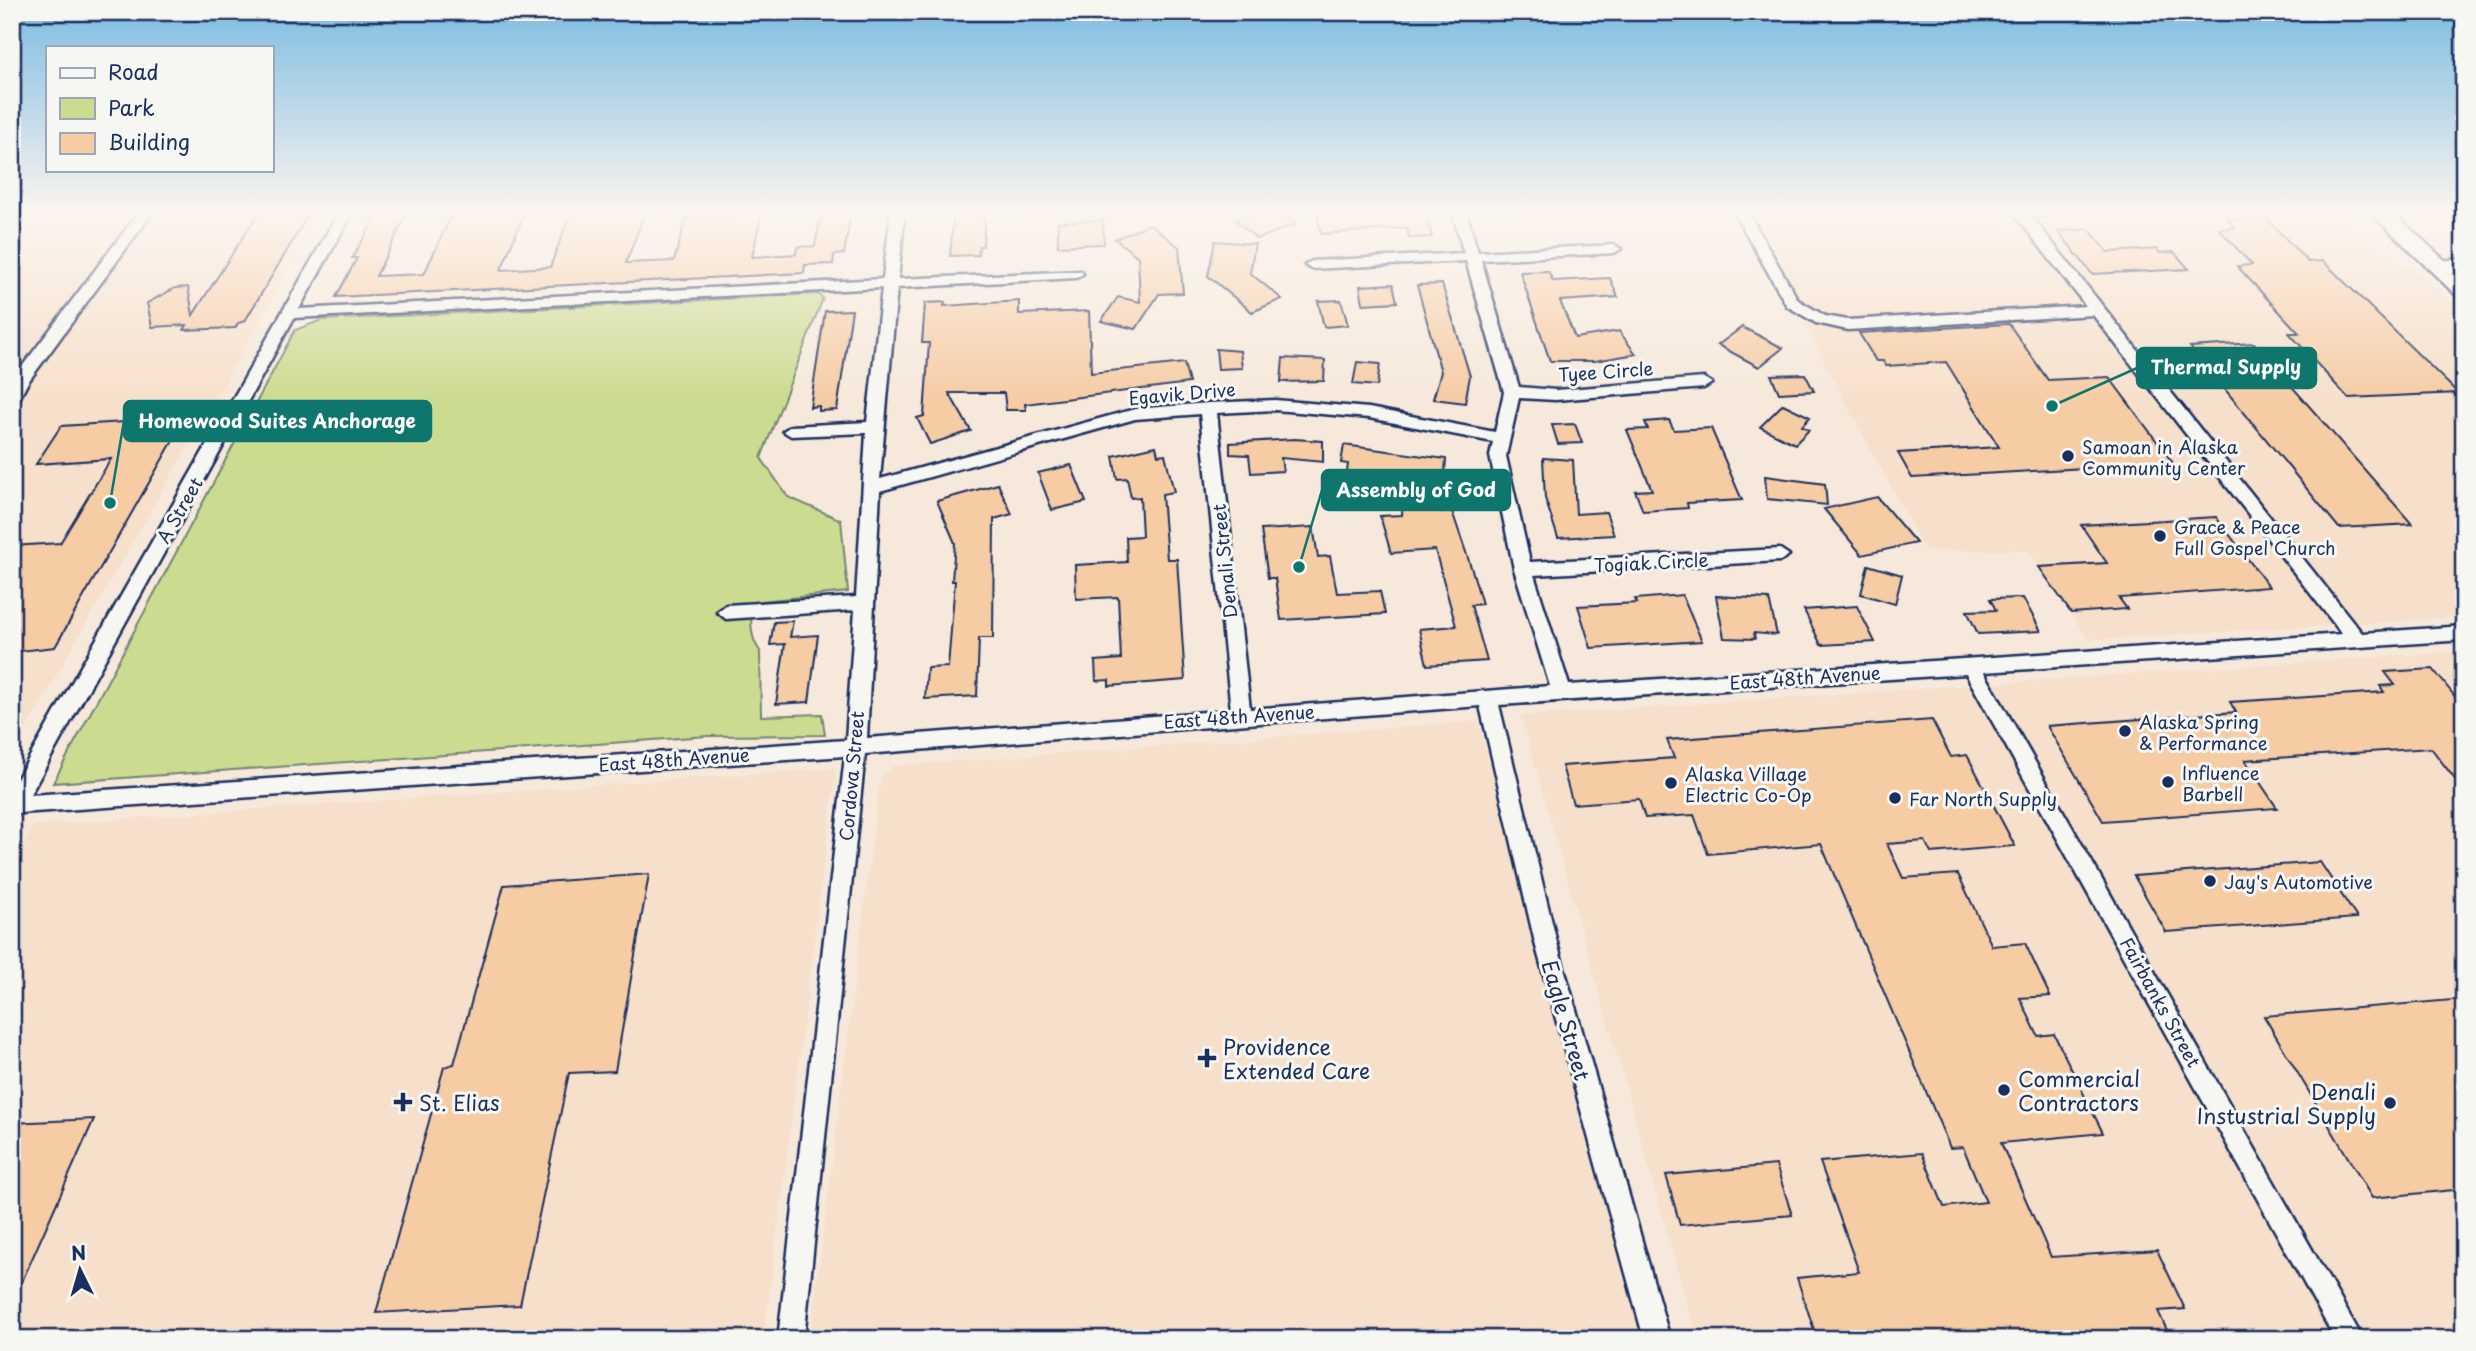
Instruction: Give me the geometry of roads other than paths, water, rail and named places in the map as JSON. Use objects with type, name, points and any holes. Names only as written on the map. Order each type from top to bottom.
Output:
[{"type":"main road","points":[[2447,275],[2464,290]]},
{"type":"street","points":[[12,397],[21,380],[99,275]]},
{"type":"street","name":"A Street","points":[[13,806],[312,275]]},
{"type":"street","name":"Cordova Street","points":[[791,1339],[856,747],[875,427],[889,275]]},
{"type":"street","points":[[291,314],[888,286],[1060,275]]},
{"type":"street","points":[[1477,275],[1512,392],[1504,439],[1498,456],[1523,569],[1562,694]]},
{"type":"street","points":[[1776,275],[1792,303],[1821,320],[1848,325],[2098,310]]},
{"type":"street","points":[[2070,275],[2357,640]]},
{"type":"street","name":"Tyee Circle","points":[[1512,392],[1556,395],[1704,383]]},
{"type":"street","name":"Egavik Drive","points":[[871,488],[1135,414],[1208,408],[1275,405],[1369,414],[1504,439]]},
{"type":"street","name":"Denali Street","points":[[1208,408],[1241,715]]},
{"type":"street","points":[[791,432],[875,427]]},
{"type":"street","name":"Togiak Circle","points":[[1523,569],[1780,555]]},
{"type":"street","points":[[726,612],[864,603]]},
{"type":"street","name":"East 48th Avenue","points":[[13,806],[856,747],[1241,715],[2464,633]]},
{"type":"street","name":"Fairbanks Street","points":[[1971,666],[2350,1339]]},
{"type":"street","name":"Eagle Street","points":[[1488,698],[1546,943],[1657,1339]]},
{"type":"place","name":"Thermal Supply","points":[[2052,406]]},
{"type":"place","name":"Samoan in Alaska Community Center","points":[[2068,456]]},
{"type":"place","name":"Homewood Suites Anchorage","points":[[110,503]]},
{"type":"place","name":"Grace & Peace Full Gospel Church","points":[[2160,536]]},
{"type":"place","name":"Assembly of God","points":[[1299,567]]},
{"type":"place","name":"Alaska Spring & Performance","points":[[2125,731]]},
{"type":"place","name":"Influence Barbell","points":[[2168,782]]},
{"type":"place","name":"Alaska Village Electric Co-Op","points":[[1671,783]]},
{"type":"place","name":"Far North Supply","points":[[1895,798]]},
{"type":"place","name":"Jay's Automotive","points":[[2210,881]]},
{"type":"place","name":"Providence Extended Care","points":[[1207,1058]]},
{"type":"place","name":"Commercial Contractors","points":[[2004,1090]]},
{"type":"place","name":"St. Elias","points":[[403,1102]]},
{"type":"place","name":"Denali Instustrial Supply","points":[[2390,1103]]}]
